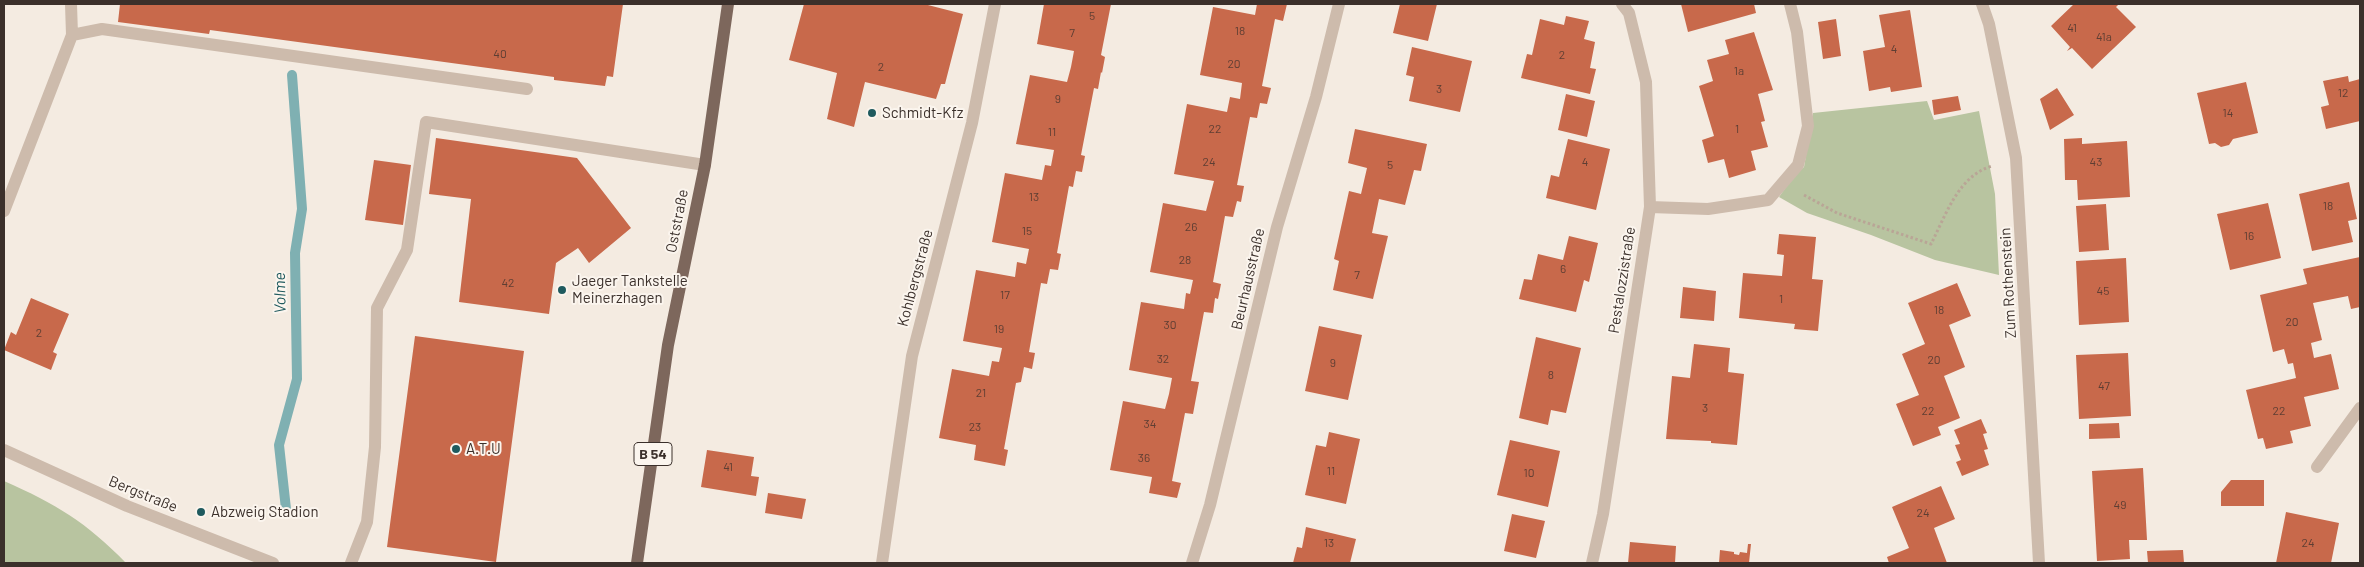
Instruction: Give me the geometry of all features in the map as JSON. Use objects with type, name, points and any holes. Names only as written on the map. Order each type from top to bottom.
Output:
[{"type":"main road","name":"Oststraße","points":[[637,563],[668,345],[704,164],[728,4]]},
{"type":"street","points":[[4,211],[72,35],[72,4]]},
{"type":"street","name":"Kohlbergstraße","points":[[882,563],[912,356],[972,123],[995,4]]},
{"type":"street","name":"Beurhausstraße","points":[[1192,563],[1210,505],[1277,227],[1316,97],[1339,4]]},
{"type":"street","name":"Pestalozzistraße","points":[[1592,563],[1603,514],[1650,207],[1646,82],[1628,12],[1622,4]]},
{"type":"street","points":[[1650,207],[1708,209],[1768,200],[1798,165],[1808,126],[1797,32],[1790,4]]},
{"type":"street","name":"Zum Rothenstein","points":[[1982,4],[1989,24],[2016,158],[2039,563]]},
{"type":"street","points":[[72,35],[102,29],[527,89]]},
{"type":"street","points":[[351,563],[367,522],[375,446],[377,308],[407,250],[426,122],[704,164]]},
{"type":"street","points":[[2317,467],[2360,408]]},
{"type":"street","name":"Bergstraße","points":[[4,450],[126,506],[273,563]]},
{"type":"path","points":[[1782,183],[1837,213],[1931,244],[1957,192],[1978,170],[2016,158]]},
{"type":"green space","points":[[1927,101],[1934,120],[1979,111],[1995,194],[1999,275],[1935,260],[1807,213],[1779,197],[1793,177],[1804,167],[1813,113]]},
{"type":"green space","points":[[4,481],[70,515],[97,536],[126,563],[4,563]]},
{"type":"building","points":[[120,4],[623,4],[613,77],[607,76],[605,86],[554,80],[554,77],[210,30],[209,34],[118,22]]},
{"type":"building","points":[[804,4],[924,4],[963,14],[945,84],[941,84],[936,99],[865,82],[854,127],[827,119],[837,73],[789,60]]},
{"type":"building","points":[[1044,4],[1111,4],[1101,55],[1105,57],[1102,73],[1098,89],[1094,88],[1081,155],[1085,156],[1082,172],[1076,171],[1073,187],[1069,186],[1057,253],[1061,254],[1058,270],[1050,269],[1047,284],[1041,283],[1029,352],[1035,353],[1032,369],[1024,367],[1021,382],[1016,383],[1004,449],[1008,450],[1005,466],[974,460],[976,445],[939,438],[952,369],[989,376],[992,361],[999,362],[1002,348],[963,341],[976,270],[1015,277],[1017,262],[1026,264],[1029,249],[992,242],[1005,173],[1042,180],[1045,165],[1051,166],[1054,150],[1016,144],[1030,75],[1067,82],[1071,67],[1074,51],[1037,44]]},
{"type":"building","points":[[1257,4],[1287,4],[1283,21],[1275,19],[1262,86],[1271,88],[1267,104],[1260,103],[1257,118],[1250,117],[1237,185],[1244,186],[1241,202],[1237,201],[1233,217],[1225,216],[1213,282],[1221,284],[1218,299],[1215,298],[1213,313],[1204,312],[1191,381],[1199,382],[1193,414],[1185,413],[1172,481],[1181,483],[1177,498],[1149,493],[1152,477],[1110,470],[1123,401],[1165,409],[1172,378],[1129,370],[1141,302],[1184,309],[1186,293],[1190,294],[1193,280],[1150,272],[1163,203],[1206,211],[1214,181],[1174,174],[1187,104],[1227,112],[1230,97],[1240,99],[1242,83],[1200,75],[1213,7],[1255,15]]},
{"type":"building","points":[[1400,4],[1437,4],[1428,41],[1393,33]]},
{"type":"building","points":[[1681,4],[1754,4],[1756,13],[1688,32]]},
{"type":"building","points":[[2074,4],[2119,4],[2116,7],[2136,27],[2092,69],[2072,48],[2067,51],[2070,47],[2051,26]]},
{"type":"building","points":[[1910,10],[1922,87],[1891,92],[1890,87],[1869,91],[1863,51],[1885,47],[1879,15]]},
{"type":"building","points":[[1566,16],[1589,21],[1584,39],[1595,42],[1590,68],[1596,69],[1590,94],[1521,78],[1527,54],[1532,55],[1540,19],[1564,25]]},
{"type":"building","points":[[1836,19],[1841,56],[1823,59],[1818,22]]},
{"type":"building","points":[[1754,32],[1773,90],[1758,94],[1765,121],[1761,122],[1768,147],[1751,151],[1756,170],[1729,178],[1724,159],[1708,163],[1702,140],[1714,136],[1699,86],[1713,81],[1707,60],[1729,54],[1725,40]]},
{"type":"building","points":[[1412,47],[1472,61],[1460,112],[1409,101],[1414,77],[1406,75]]},
{"type":"building","points":[[2348,76],[2349,82],[2360,79],[2360,121],[2326,129],[2321,107],[2329,105],[2323,81]]},
{"type":"building","points":[[2246,82],[2258,133],[2233,139],[2229,145],[2221,147],[2215,143],[2209,144],[2197,93]]},
{"type":"building","points":[[2057,88],[2074,115],[2050,130],[2040,99]]},
{"type":"building","points":[[1566,94],[1595,101],[1587,137],[1558,130]]},
{"type":"building","points":[[1958,96],[1961,110],[1934,115],[1932,100]]},
{"type":"building","points":[[1355,129],[1427,144],[1421,171],[1414,170],[1405,205],[1379,199],[1372,233],[1388,236],[1373,299],[1333,290],[1339,261],[1334,259],[1349,191],[1361,194],[1367,168],[1348,163]]},
{"type":"building","points":[[436,138],[577,158],[631,228],[589,263],[578,248],[556,263],[549,314],[459,302],[471,199],[429,194]]},
{"type":"building","points":[[2082,138],[2082,144],[2127,141],[2130,197],[2078,200],[2077,180],[2065,180],[2064,139]]},
{"type":"building","points":[[1568,139],[1610,149],[1596,210],[1546,198],[1551,175],[1559,177]]},
{"type":"building","points":[[374,160],[411,165],[403,225],[365,220]]},
{"type":"building","points":[[2349,182],[2357,219],[2348,221],[2353,242],[2312,251],[2299,194]]},
{"type":"building","points":[[2268,203],[2281,258],[2230,270],[2217,214]]},
{"type":"building","points":[[2106,204],[2109,250],[2079,252],[2076,206]]},
{"type":"building","points":[[1779,234],[1816,237],[1812,279],[1823,280],[1818,331],[1794,329],[1795,324],[1739,318],[1743,273],[1782,276],[1784,255],[1777,254]]},
{"type":"building","points":[[1569,236],[1598,243],[1589,282],[1584,280],[1576,312],[1519,299],[1524,279],[1532,280],[1538,254],[1563,260]]},
{"type":"building","points":[[2360,257],[2360,307],[2351,309],[2348,296],[2313,303],[2322,340],[2311,343],[2314,358],[2331,354],[2339,389],[2304,397],[2311,426],[2290,431],[2293,443],[2266,449],[2263,438],[2258,439],[2246,390],[2296,378],[2293,363],[2288,364],[2284,349],[2273,352],[2260,295],[2307,284],[2303,269]]},
{"type":"building","points":[[2126,258],[2129,322],[2079,325],[2076,261]]},
{"type":"building","points":[[1957,283],[1971,316],[1949,325],[1965,367],[1944,376],[1960,418],[1938,427],[1941,435],[1913,446],[1896,404],[1919,395],[1902,354],[1925,344],[1908,303]]},
{"type":"building","points":[[1683,287],[1716,291],[1714,321],[1680,318]]},
{"type":"building","points":[[31,298],[69,314],[53,352],[57,354],[51,370],[4,350],[11,332],[16,335]]},
{"type":"building","points":[[1319,326],[1362,335],[1348,400],[1305,391]]},
{"type":"building","name":"A.T.U","points":[[415,336],[524,351],[496,562],[387,547]]},
{"type":"building","points":[[1536,337],[1581,348],[1566,413],[1551,410],[1548,425],[1519,418]]},
{"type":"building","points":[[1694,344],[1730,348],[1728,372],[1744,374],[1737,445],[1711,443],[1711,441],[1666,439],[1672,376],[1690,378]]},
{"type":"building","points":[[2128,353],[2131,416],[2079,419],[2076,355]]},
{"type":"building","points":[[1981,419],[1987,433],[1983,434],[1988,449],[1984,450],[1989,465],[1962,476],[1956,462],[1961,460],[1955,445],[1960,444],[1954,430]]},
{"type":"building","points":[[2119,423],[2120,438],[2089,439],[2089,424]]},
{"type":"building","points":[[1329,432],[1360,439],[1346,504],[1305,495],[1316,445],[1326,447]]},
{"type":"building","points":[[1510,440],[1560,451],[1548,507],[1497,495]]},
{"type":"building","points":[[707,450],[754,457],[751,476],[759,477],[756,496],[701,487]]},
{"type":"building","points":[[2143,468],[2147,540],[2129,540],[2130,559],[2097,561],[2092,471]]},
{"type":"building","points":[[2231,480],[2264,480],[2264,506],[2221,506],[2221,492]]},
{"type":"building","points":[[1941,486],[1955,519],[1934,528],[1947,563],[1889,563],[1887,557],[1909,548],[1892,507]]},
{"type":"building","points":[[768,493],[806,499],[802,519],[765,513]]},
{"type":"building","points":[[2286,512],[2339,523],[2331,563],[2276,563]]},
{"type":"building","points":[[1512,514],[1545,521],[1536,558],[1504,551]]},
{"type":"building","points":[[1306,527],[1356,539],[1350,563],[1293,563],[1297,547],[1302,548]]},
{"type":"building","points":[[1630,542],[1676,546],[1675,563],[1628,563]]},
{"type":"building","points":[[1748,544],[1751,544],[1749,563],[1719,563],[1720,550],[1734,552],[1734,554],[1739,555],[1740,552],[1747,553]]},
{"type":"building","points":[[2183,550],[2184,563],[2148,563],[2147,551]]},
{"type":"waterway","name":"Volme","points":[[286,509],[279,445],[297,379],[295,253],[302,209],[292,75]]},
{"type":"place","name":"Schmidt-Kfz","points":[[872,113]]},
{"type":"place","name":"Jaeger Tankstelle Meinerzhagen","points":[[562,290]]},
{"type":"place","name":"A.T.U","points":[[456,449]]},
{"type":"place","name":"Abzweig Stadion","points":[[201,512]]}]
